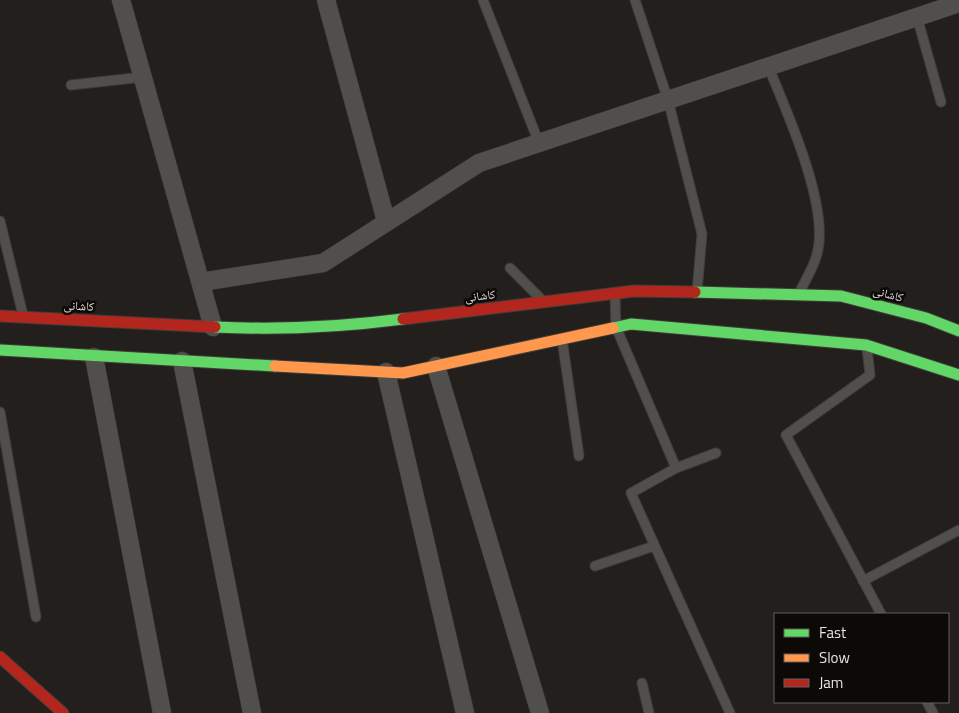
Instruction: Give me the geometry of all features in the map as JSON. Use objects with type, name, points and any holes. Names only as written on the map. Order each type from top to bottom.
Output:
[{"type":"street","points":[[121,0],[213,327]]},
{"type":"street","points":[[326,0],[386,221]]},
{"type":"street","points":[[201,282],[323,263],[479,163],[959,3]]},
{"type":"street","name":"کاشانی","points":[[0,316],[252,329],[364,324],[634,291],[841,296],[926,318],[959,331]]},
{"type":"street","points":[[0,350],[94,357],[403,373],[631,324],[866,345],[959,375]]},
{"type":"street","points":[[94,357],[162,713]]},
{"type":"street","points":[[182,361],[252,713]]},
{"type":"street","points":[[436,366],[540,713]]},
{"type":"street","points":[[386,372],[465,713]]},
{"type":"street","points":[[0,658],[63,713]]},
{"type":"lane","points":[[483,0],[539,143]]},
{"type":"lane","points":[[635,0],[668,100],[702,234],[697,292]]},
{"type":"lane","points":[[916,17],[941,102]]},
{"type":"lane","points":[[768,66],[796,134],[820,214],[817,254],[799,294]]},
{"type":"lane","points":[[71,85],[143,77]]},
{"type":"lane","points":[[0,221],[24,317]]},
{"type":"lane","points":[[510,268],[544,302]]},
{"type":"lane","points":[[615,293],[616,328],[676,468]]},
{"type":"lane","points":[[562,339],[579,456]]},
{"type":"lane","points":[[866,345],[870,375],[786,435],[880,613]]},
{"type":"lane","points":[[0,412],[36,617]]},
{"type":"lane","points":[[716,453],[676,468],[631,493],[730,713]]},
{"type":"lane","points":[[863,581],[959,530]]},
{"type":"lane","points":[[595,566],[654,546]]},
{"type":"lane","points":[[642,683],[648,713]]},
{"type":"traffic: fast","points":[[695,292],[841,296],[926,318],[959,331]]},
{"type":"traffic: fast","points":[[215,327],[309,327],[403,319]]},
{"type":"traffic: fast","points":[[613,328],[631,324],[866,345],[959,375]]},
{"type":"traffic: fast","points":[[0,350],[275,366]]},
{"type":"traffic: slow","points":[[275,366],[403,373],[613,328]]},
{"type":"traffic: jam","points":[[403,319],[634,291],[695,292]]},
{"type":"traffic: jam","points":[[0,316],[215,327]]},
{"type":"traffic: jam","points":[[0,657],[63,713]]}]
